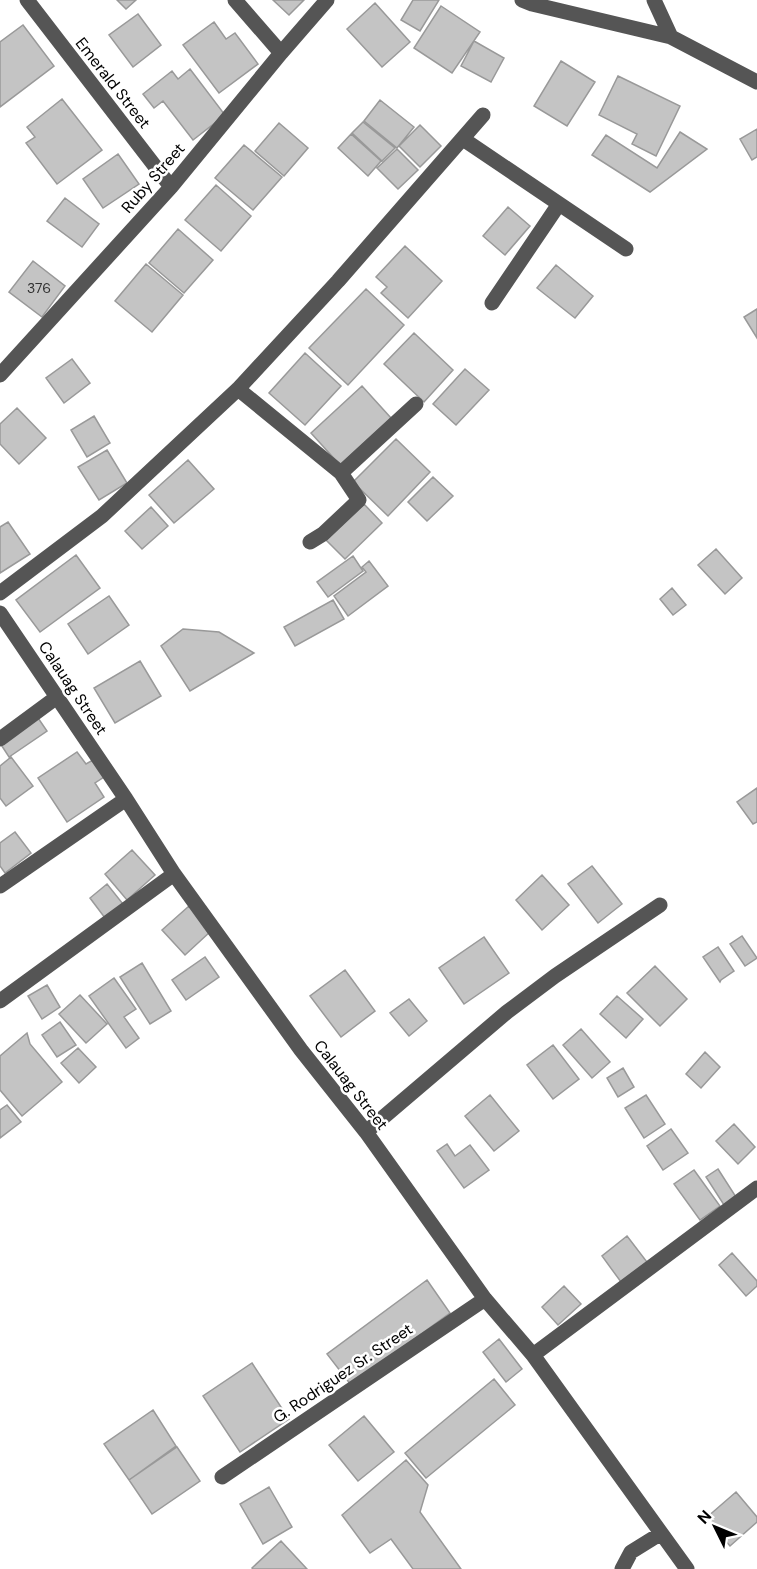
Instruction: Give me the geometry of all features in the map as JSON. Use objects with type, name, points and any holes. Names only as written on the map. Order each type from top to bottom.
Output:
[{"type":"street","name":"Emerald Street","points":[[27,0],[171,187]]},
{"type":"street","points":[[235,0],[281,53]]},
{"type":"street","name":"Ruby Street","points":[[0,375],[171,187],[327,0]]},
{"type":"street","points":[[522,0],[671,37],[757,82]]},
{"type":"street","points":[[654,0],[671,37]]},
{"type":"street","points":[[0,593],[102,516],[238,389],[338,281],[483,115]]},
{"type":"street","points":[[463,139],[626,249]]},
{"type":"street","points":[[492,303],[559,204]]},
{"type":"street","points":[[238,389],[341,473],[359,500],[323,534],[310,542]]},
{"type":"street","points":[[341,473],[416,404]]},
{"type":"street","name":"Calauag Street","points":[[0,613],[174,874],[301,1050],[366,1132],[485,1299],[533,1355],[687,1569]]},
{"type":"street","points":[[0,739],[57,698]]},
{"type":"street","points":[[0,886],[126,799]]},
{"type":"street","points":[[0,1001],[174,874]]},
{"type":"street","points":[[366,1132],[515,1006],[555,976],[660,906]]},
{"type":"street","points":[[533,1355],[757,1188]]},
{"type":"street","name":"G. Rodriguez Sr. Street","points":[[222,1477],[485,1299]]},
{"type":"street","points":[[622,1569],[631,1552],[660,1534]]},
{"type":"building","points":[[117,0],[136,0],[126,9]]},
{"type":"building","points":[[273,0],[304,0],[289,15]]},
{"type":"building","points":[[413,0],[439,0],[420,31],[401,20]]},
{"type":"building","points":[[375,3],[410,42],[382,67],[347,29]]},
{"type":"building","points":[[441,6],[480,32],[452,73],[414,48]]},
{"type":"building","points":[[138,14],[161,45],[133,67],[109,35]]},
{"type":"building","points":[[214,22],[226,39],[235,33],[258,64],[219,93],[183,45]]},
{"type":"building","points":[[23,25],[54,66],[0,107],[0,42]]},
{"type":"building","points":[[474,41],[504,58],[491,82],[461,66]]},
{"type":"building","points":[[561,61],[595,82],[567,126],[534,106]]},
{"type":"building","points":[[190,69],[225,115],[193,140],[163,101],[154,108],[143,94],[172,71],[178,79]]},
{"type":"building","points":[[618,76],[680,106],[656,156],[632,144],[637,134],[599,115]]},
{"type":"building","points":[[62,99],[102,150],[57,184],[26,143],[35,137],[27,127]]},
{"type":"building","points":[[380,100],[414,127],[397,148],[364,121]]},
{"type":"building","points":[[363,122],[395,148],[382,161],[352,133]]},
{"type":"building","points":[[279,123],[308,148],[284,176],[255,151]]},
{"type":"building","points":[[420,125],[441,146],[420,167],[399,146]]},
{"type":"building","points":[[757,129],[757,157],[752,160],[740,139]]},
{"type":"building","points":[[680,132],[707,149],[650,192],[592,155],[606,135],[657,168]]},
{"type":"building","points":[[351,134],[381,161],[368,176],[338,148]]},
{"type":"building","points":[[244,145],[282,177],[253,210],[215,178]]},
{"type":"building","points":[[397,149],[418,170],[398,189],[377,168]]},
{"type":"building","points":[[118,154],[139,184],[103,208],[83,179]]},
{"type":"building","points":[[216,185],[251,216],[221,251],[185,220]]},
{"type":"building","points":[[65,198],[99,224],[82,247],[47,221]]},
{"type":"building","points":[[508,207],[530,226],[505,255],[483,236]]},
{"type":"building","points":[[178,229],[213,260],[184,293],[149,263]]},
{"type":"building","points":[[405,246],[442,281],[408,318],[381,293],[387,287],[376,277]]},
{"type":"building","points":[[33,261],[65,286],[42,317],[9,292]]},
{"type":"building","points":[[146,264],[183,295],[152,332],[115,301]]},
{"type":"building","points":[[556,265],[593,296],[575,318],[537,288]]},
{"type":"building","points":[[366,289],[404,325],[348,385],[309,348]]},
{"type":"building","points":[[757,309],[757,338],[744,317]]},
{"type":"building","points":[[414,333],[453,370],[424,402],[384,364]]},
{"type":"building","points":[[305,353],[341,386],[305,425],[269,393]]},
{"type":"building","points":[[72,359],[90,383],[64,403],[46,378]]},
{"type":"building","points":[[465,369],[489,390],[456,425],[433,404]]},
{"type":"building","points":[[362,386],[391,418],[340,465],[311,433]]},
{"type":"building","points":[[17,408],[46,438],[19,464],[0,444],[0,424]]},
{"type":"building","points":[[94,416],[110,443],[87,457],[71,430]]},
{"type":"building","points":[[396,439],[430,472],[388,516],[353,482]]},
{"type":"building","points":[[107,450],[127,483],[99,500],[78,467]]},
{"type":"building","points":[[188,460],[214,489],[174,523],[149,495]]},
{"type":"building","points":[[433,477],[453,496],[427,521],[408,502]]},
{"type":"building","points":[[364,504],[382,523],[345,559],[326,540]]},
{"type":"building","points":[[151,507],[168,526],[142,549],[125,531]]},
{"type":"building","points":[[8,522],[30,554],[0,573],[0,527]]},
{"type":"building","points":[[716,549],[742,578],[725,594],[698,565]]},
{"type":"building","points":[[76,555],[100,588],[40,632],[16,600]]},
{"type":"building","points":[[353,556],[363,571],[328,597],[317,582]]},
{"type":"building","points":[[369,561],[388,586],[348,616],[334,596],[366,572],[362,567]]},
{"type":"building","points":[[672,588],[686,605],[673,615],[660,599]]},
{"type":"building","points":[[109,596],[129,625],[88,654],[68,624]]},
{"type":"building","points":[[333,600],[344,619],[295,646],[284,627]]},
{"type":"building","points":[[183,629],[219,632],[254,653],[190,691],[161,646]]},
{"type":"building","points":[[140,661],[161,696],[115,723],[94,688]]},
{"type":"building","points":[[36,715],[47,731],[9,757],[0,743]]},
{"type":"building","points":[[77,752],[86,764],[93,760],[104,777],[95,783],[104,797],[67,822],[38,778]]},
{"type":"building","points":[[11,757],[33,786],[6,806],[0,798],[0,766]]},
{"type":"building","points":[[757,788],[757,822],[753,824],[737,802]]},
{"type":"building","points":[[15,832],[31,853],[5,873],[0,866],[0,843]]},
{"type":"building","points":[[132,850],[155,875],[127,900],[105,874]]},
{"type":"building","points":[[592,866],[622,904],[598,923],[568,884]]},
{"type":"building","points":[[542,875],[569,905],[542,930],[516,900]]},
{"type":"building","points":[[107,884],[123,904],[105,918],[90,898]]},
{"type":"building","points":[[189,906],[211,931],[185,955],[162,930]]},
{"type":"building","points":[[742,936],[757,958],[745,966],[730,944]]},
{"type":"building","points":[[484,937],[509,973],[464,1004],[439,968]]},
{"type":"building","points":[[718,947],[734,971],[720,982],[703,957]]},
{"type":"building","points":[[205,957],[219,977],[186,1000],[172,980]]},
{"type":"building","points":[[142,963],[171,1011],[150,1024],[120,977]]},
{"type":"building","points":[[655,966],[687,999],[660,1026],[627,993]]},
{"type":"building","points":[[345,970],[375,1011],[341,1037],[310,996]]},
{"type":"building","points":[[114,978],[136,1009],[124,1017],[139,1038],[126,1048],[89,996]]},
{"type":"building","points":[[47,985],[60,1007],[42,1019],[28,996]]},
{"type":"building","points":[[80,995],[107,1024],[86,1043],[59,1014]]},
{"type":"building","points":[[617,996],[643,1019],[626,1038],[600,1014]]},
{"type":"building","points":[[409,999],[427,1021],[409,1036],[390,1013]]},
{"type":"building","points":[[60,1022],[76,1045],[57,1057],[42,1035]]},
{"type":"building","points":[[581,1029],[610,1062],[592,1078],[563,1045]]},
{"type":"building","points":[[27,1033],[30,1044],[62,1082],[22,1116],[0,1090],[0,1056]]},
{"type":"building","points":[[553,1045],[579,1079],[553,1099],[527,1065]]},
{"type":"building","points":[[78,1048],[96,1067],[79,1083],[61,1063]]},
{"type":"building","points":[[705,1052],[720,1067],[701,1088],[686,1074]]},
{"type":"building","points":[[623,1068],[634,1087],[618,1097],[607,1078]]},
{"type":"building","points":[[490,1095],[519,1131],[494,1151],[465,1116]]},
{"type":"building","points":[[646,1095],[665,1124],[644,1138],[625,1108]]},
{"type":"building","points":[[7,1105],[21,1122],[0,1138],[0,1110]]},
{"type":"building","points":[[734,1124],[755,1147],[738,1164],[716,1141]]},
{"type":"building","points":[[671,1129],[688,1153],[663,1170],[647,1146]]},
{"type":"building","points":[[447,1144],[455,1156],[470,1145],[489,1170],[464,1188],[437,1151]]},
{"type":"building","points":[[718,1169],[736,1197],[724,1205],[706,1177]]},
{"type":"building","points":[[694,1170],[720,1206],[700,1220],[674,1184]]},
{"type":"building","points":[[627,1236],[647,1262],[621,1282],[602,1256]]},
{"type":"building","points":[[732,1253],[757,1281],[757,1286],[746,1296],[719,1265]]},
{"type":"building","points":[[427,1280],[450,1313],[351,1385],[327,1354]]},
{"type":"building","points":[[564,1286],[581,1304],[558,1325],[542,1307]]},
{"type":"building","points":[[499,1339],[522,1369],[506,1382],[483,1352]]},
{"type":"building","points":[[252,1363],[289,1419],[240,1452],[203,1396]]},
{"type":"building","points":[[494,1379],[515,1405],[426,1478],[405,1453]]},
{"type":"building","points":[[153,1410],[176,1446],[129,1480],[104,1444]]},
{"type":"building","points":[[364,1416],[394,1452],[358,1481],[329,1445]]},
{"type":"building","points":[[177,1447],[200,1481],[152,1514],[129,1480]]},
{"type":"building","points":[[406,1460],[428,1485],[420,1512],[461,1569],[413,1569],[391,1539],[370,1553],[342,1515]]},
{"type":"building","points":[[269,1487],[292,1527],[263,1544],[240,1504]]},
{"type":"building","points":[[736,1492],[757,1517],[757,1522],[730,1546],[706,1518]]},
{"type":"building","points":[[281,1541],[307,1569],[252,1568]]}]
